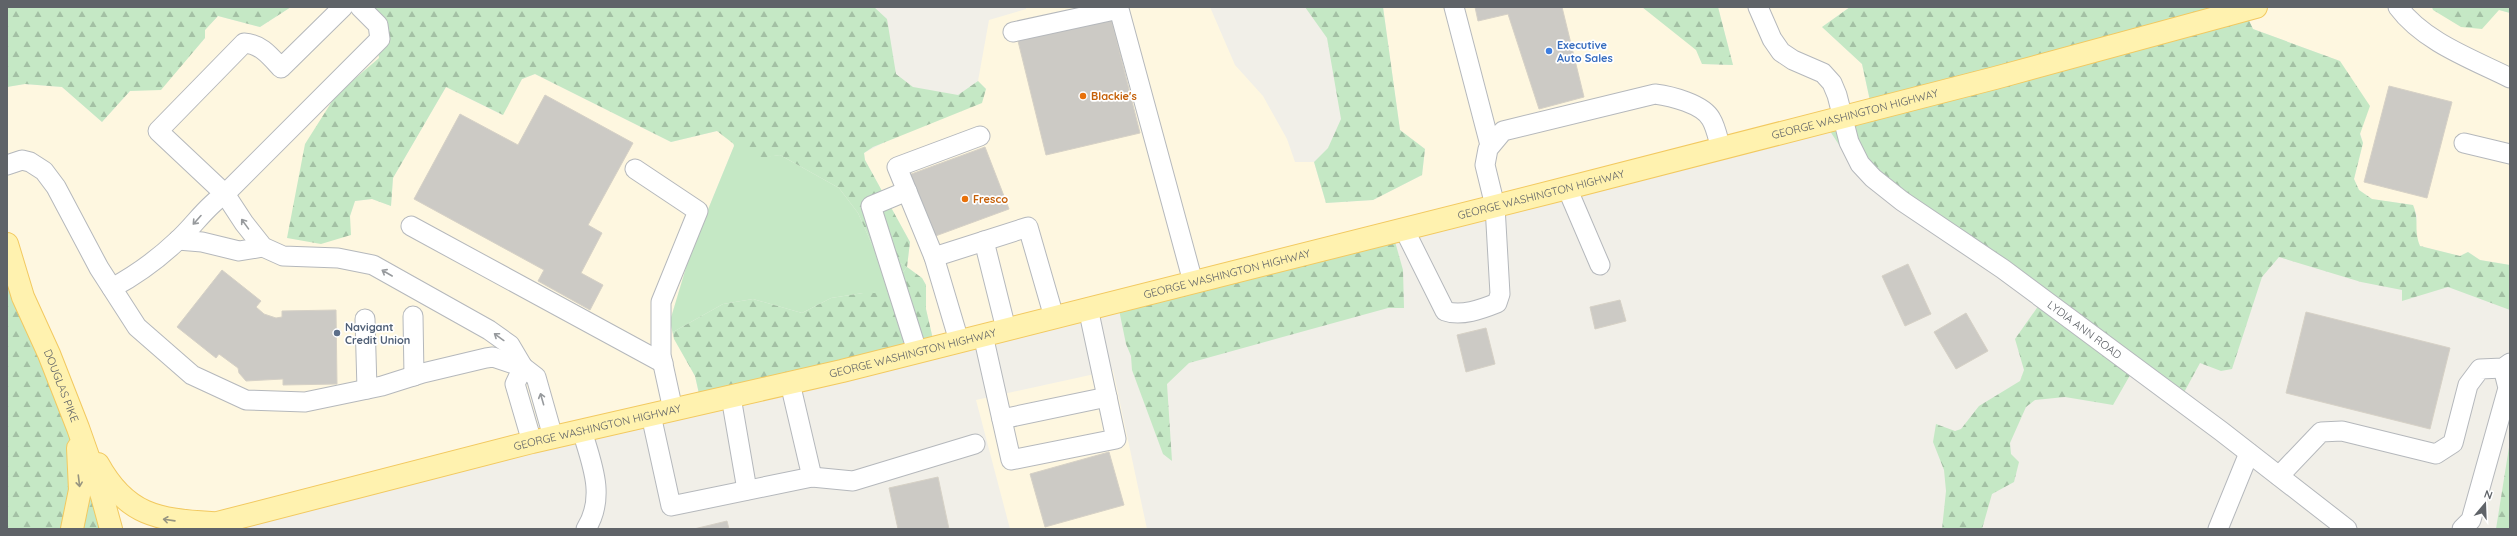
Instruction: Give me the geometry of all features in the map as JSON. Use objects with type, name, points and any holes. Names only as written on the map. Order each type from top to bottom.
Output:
[{"type":"main road","name":"GEORGE WASHINGTON HIGHWAY","points":[[194,529],[245,522],[532,442],[790,383],[1567,188],[1843,118],[2256,7]]},
{"type":"main road","name":"DOUGLAS PIKE","points":[[7,244],[23,297],[49,354],[78,428],[102,496],[111,529]]},
{"type":"main road","points":[[78,428],[100,469],[114,486],[138,508],[152,516],[181,521],[213,523],[245,522]]},
{"type":"main road","points":[[72,529],[80,490],[78,428]]},
{"type":"street","points":[[343,7],[281,68],[262,48],[254,44],[244,43],[158,131],[225,194],[244,223],[263,247],[283,256],[338,258],[373,265],[489,330],[510,345],[523,367],[536,378],[553,437]]},
{"type":"street","points":[[112,288],[153,262],[178,240],[214,201],[225,194],[380,39],[378,24],[360,7]]},
{"type":"street","points":[[1404,229],[1445,311],[1454,314],[1487,307],[1497,303],[1500,294],[1495,206],[1485,165],[1490,145],[1454,7]]},
{"type":"street","name":"LYDIA ANN ROAD","points":[[1758,7],[1772,39],[1781,52],[1793,60],[1823,73],[1832,83],[1849,142],[1860,164],[1888,191],[2003,268],[2249,453],[2347,529]]},
{"type":"street","points":[[2398,7],[2421,30],[2455,50],[2510,78]]},
{"type":"street","points":[[1013,32],[1119,9],[1193,282]]},
{"type":"street","points":[[1490,145],[1503,131],[1655,94],[1674,96],[1704,111],[1712,119],[1721,149]]},
{"type":"street","points":[[959,341],[934,257],[897,167],[980,136]]},
{"type":"street","points":[[2464,143],[2510,154]]},
{"type":"street","points":[[7,165],[22,160],[30,162],[44,171],[56,187],[99,268],[137,327],[192,376],[246,400],[305,402],[367,389],[493,357],[523,367]]},
{"type":"street","points":[[635,169],[698,211],[661,302],[663,364],[673,410]]},
{"type":"street","points":[[1567,188],[1600,265]]},
{"type":"street","points":[[907,191],[871,206],[917,351]]},
{"type":"street","points":[[411,226],[663,364]]},
{"type":"street","points":[[934,257],[1028,227],[1054,317]]},
{"type":"street","points":[[178,240],[202,242],[239,251],[263,247]]},
{"type":"street","points":[[984,241],[1006,329]]},
{"type":"street","points":[[982,335],[1011,460],[1116,439],[1088,308]]},
{"type":"street","points":[[413,316],[414,376]]},
{"type":"street","points":[[365,319],[367,389]]},
{"type":"street","points":[[2279,476],[2321,432],[2342,431],[2436,454],[2453,443],[2468,384],[2480,368],[2506,365],[2508,388],[2471,520],[2462,529]]},
{"type":"street","points":[[523,367],[515,384],[532,442]]},
{"type":"street","points":[[790,383],[812,477]]},
{"type":"street","points":[[1002,419],[1107,396]]},
{"type":"street","points":[[731,397],[747,490]]},
{"type":"street","points":[[651,415],[671,506],[812,477],[853,482],[975,444]]},
{"type":"street","points":[[582,431],[598,492],[594,510],[586,529]]},
{"type":"street","points":[[2218,529],[2249,453]]},
{"type":"shaded area","points":[[291,7],[373,7],[379,58],[336,95],[350,216],[355,201],[372,199],[391,206],[393,178],[446,87],[502,115],[522,79],[535,74],[671,142],[717,131],[733,141],[734,146],[691,251],[670,321],[674,338],[695,376],[702,407],[215,529],[113,529],[7,263],[7,87],[24,84],[62,87],[102,122],[130,91],[161,89],[205,38],[205,30],[218,16],[260,27]]},
{"type":"shaded area","points":[[1026,7],[1210,7],[1235,65],[1263,96],[1287,139],[1295,162],[1314,162],[1326,203],[1373,200],[1422,175],[1425,149],[1400,130],[1383,7],[1642,7],[1697,50],[1702,64],[1733,65],[1718,7],[1850,7],[1822,27],[1862,64],[1872,110],[935,348],[926,309],[926,285],[922,278],[907,267],[910,242],[865,160],[864,153],[986,89],[978,81],[989,20],[1026,9]]},
{"type":"shaded area","points":[[2267,7],[2432,7],[2433,10],[2499,10],[2510,13],[2510,265],[2480,260],[2468,252],[2460,256],[2420,246],[2415,234],[2417,216],[2413,205],[2372,199],[2359,190],[2354,179],[2363,143],[2340,61],[2253,29],[2246,14]]},
{"type":"shaded area","points":[[1113,370],[1147,529],[1010,529],[976,400]]},
{"type":"green space","points":[[7,7],[291,7],[260,27],[218,16],[205,30],[205,38],[161,90],[130,91],[102,122],[62,87],[25,84],[7,87]]},
{"type":"green space","points":[[373,7],[874,7],[887,19],[896,74],[913,87],[958,95],[978,81],[986,89],[982,103],[873,147],[864,153],[865,160],[910,242],[907,267],[873,247],[858,213],[839,188],[780,155],[753,159],[717,131],[671,142],[535,74],[522,79],[503,115],[446,87],[393,178],[391,206],[372,199],[355,201],[350,216],[351,235],[321,244],[287,238],[305,144],[336,95],[379,58]]},
{"type":"green space","points":[[1305,7],[1383,7],[1400,130],[1425,149],[1422,175],[1373,200],[1326,203],[1314,162],[1328,148],[1341,119],[1327,38]]},
{"type":"green space","points":[[1642,7],[1718,7],[1733,65],[1702,64],[1696,50]]},
{"type":"green space","points":[[1850,7],[2267,7],[2246,14],[2253,29],[2340,61],[2370,106],[2360,134],[2363,143],[2354,179],[2359,190],[2372,199],[2413,205],[2420,246],[2460,256],[2468,252],[2480,260],[2510,265],[2510,310],[2448,287],[2402,301],[2402,290],[2361,282],[2279,257],[2262,277],[2232,369],[2221,371],[2200,363],[2181,398],[2133,370],[2113,405],[2065,397],[2035,400],[2026,407],[2010,443],[2011,454],[2019,462],[2014,482],[1992,494],[1982,529],[1942,529],[1946,491],[1944,470],[1933,442],[1936,424],[1955,431],[1961,429],[1979,406],[2020,381],[2024,370],[2015,339],[2039,305],[1856,171],[1828,128],[1872,110],[1862,64],[1822,27]]},
{"type":"green space","points":[[2432,7],[2510,7],[2510,13],[2499,10],[2482,29],[2461,27],[2433,10]]},
{"type":"green space","points":[[733,141],[753,158],[780,155],[839,188],[858,213],[873,247],[907,267],[887,293],[863,293],[831,298],[802,313],[753,299],[723,304],[673,332],[674,339],[670,321],[691,251],[734,146]]},
{"type":"green space","points":[[1394,238],[1403,270],[1404,308],[1388,308],[1189,363],[1167,384],[1172,461],[1163,454],[1132,370],[1131,356],[1126,344],[1118,305]]},
{"type":"green space","points":[[7,263],[113,529],[7,529]]},
{"type":"green space","points":[[907,267],[922,278],[926,285],[926,309],[935,348],[702,407],[695,376],[674,339],[673,332],[723,304],[753,299],[802,313],[831,298],[863,293],[887,293]]},
{"type":"green space","points":[[2510,441],[2510,527],[2508,529],[2496,529]]},
{"type":"building","points":[[1475,7],[1562,7],[1584,97],[1539,109],[1508,14],[1478,21]]},
{"type":"building","points":[[1111,18],[1140,133],[1046,155],[1018,41]]},
{"type":"building","points":[[2389,86],[2452,102],[2427,198],[2364,182]]},
{"type":"building","points":[[545,95],[633,143],[588,225],[602,233],[581,273],[603,285],[590,310],[538,281],[544,270],[414,199],[460,114],[518,145]]},
{"type":"building","points":[[985,147],[1009,209],[930,238],[906,176]]},
{"type":"building","points":[[1908,264],[1931,314],[1905,326],[1882,276]]},
{"type":"building","points":[[222,270],[261,301],[256,307],[264,314],[276,318],[282,317],[282,311],[336,310],[337,384],[283,385],[283,379],[246,381],[239,373],[238,368],[219,354],[216,358],[177,327]]},
{"type":"building","points":[[1620,300],[1626,321],[1595,329],[1590,307]]},
{"type":"building","points":[[2306,312],[2450,348],[2430,429],[2286,393]]},
{"type":"building","points":[[1966,313],[1988,351],[1956,369],[1934,332]]},
{"type":"building","points":[[1486,328],[1495,364],[1466,372],[1457,335]]},
{"type":"building","points":[[1109,452],[1124,505],[1045,527],[1030,474]]},
{"type":"building","points":[[938,477],[949,529],[898,529],[889,488]]},
{"type":"building","points":[[727,521],[729,529],[694,529]]},
{"type":"place","name":"Executive Auto Sales","points":[[1549,51]]},
{"type":"place","name":"Blackie's","points":[[1083,96]]},
{"type":"place","name":"Fresco","points":[[965,199]]},
{"type":"place","name":"Navigant Credit Union","points":[[337,333]]}]
